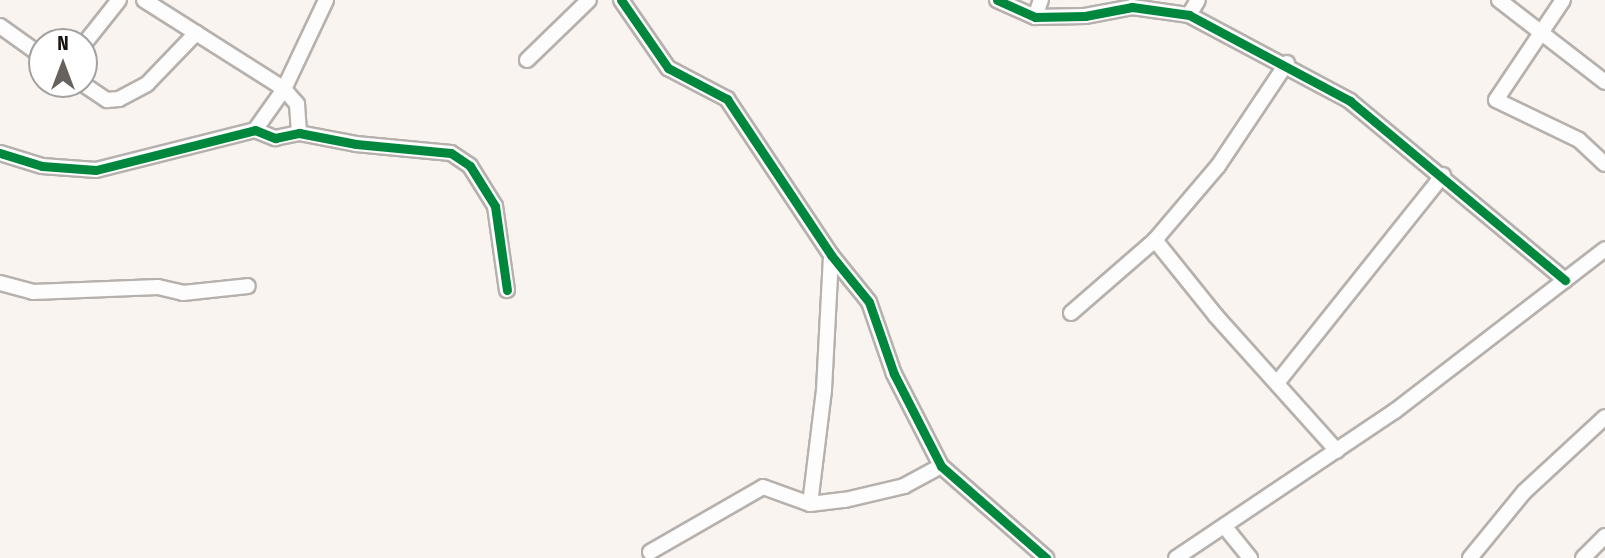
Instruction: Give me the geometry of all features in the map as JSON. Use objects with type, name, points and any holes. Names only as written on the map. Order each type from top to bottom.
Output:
[{"type":"street","points":[[97,28],[120,0]]},
{"type":"street","points":[[144,0],[284,89],[297,104],[299,132]]},
{"type":"street","points":[[256,130],[284,89],[326,0]]},
{"type":"street","points":[[527,60],[589,0]]},
{"type":"street","points":[[621,0],[668,68],[727,99],[831,255],[869,302],[894,374],[941,466],[1046,558]]},
{"type":"street","points":[[997,0],[1035,17],[1085,16],[1132,7],[1189,15],[1287,63],[1350,100],[1443,175],[1565,280]]},
{"type":"street","points":[[1035,17],[1041,0]]},
{"type":"street","points":[[1189,15],[1198,0]]},
{"type":"street","points":[[1499,0],[1605,82]]},
{"type":"street","points":[[1563,0],[1538,32],[1496,100],[1579,140],[1605,164]]},
{"type":"street","points":[[0,26],[28,46]]},
{"type":"street","points":[[98,94],[107,100],[119,99],[147,84],[197,33]]},
{"type":"street","points":[[1071,313],[1155,240],[1218,166],[1287,63]]},
{"type":"street","points":[[0,153],[42,166],[96,170],[256,130],[275,138],[299,132],[356,144],[451,153],[470,166],[495,206],[507,290]]},
{"type":"street","points":[[1277,383],[1443,175]]},
{"type":"street","points":[[1155,240],[1337,451]]},
{"type":"street","points":[[1176,558],[1337,451],[1605,249]]},
{"type":"street","points":[[810,504],[824,390],[831,255]]},
{"type":"street","points":[[0,283],[33,292],[158,287],[183,293],[248,286]]},
{"type":"street","points":[[1470,558],[1524,492],[1605,417]]},
{"type":"street","points":[[650,552],[763,487],[810,504],[904,486],[941,466]]},
{"type":"street","points":[[1225,527],[1250,558]]},
{"type":"street","points":[[1583,558],[1605,536]]},
{"type":"cycle path","points":[[621,0],[668,68],[727,99],[831,255],[869,302],[894,374],[941,466],[1046,558]]},
{"type":"cycle path","points":[[997,0],[1035,17],[1085,16],[1132,7],[1189,15],[1350,101],[1565,280]]},
{"type":"cycle path","points":[[0,153],[42,166],[96,170],[255,130],[275,138],[299,133],[356,144],[451,153],[470,166],[495,206],[507,290]]}]
